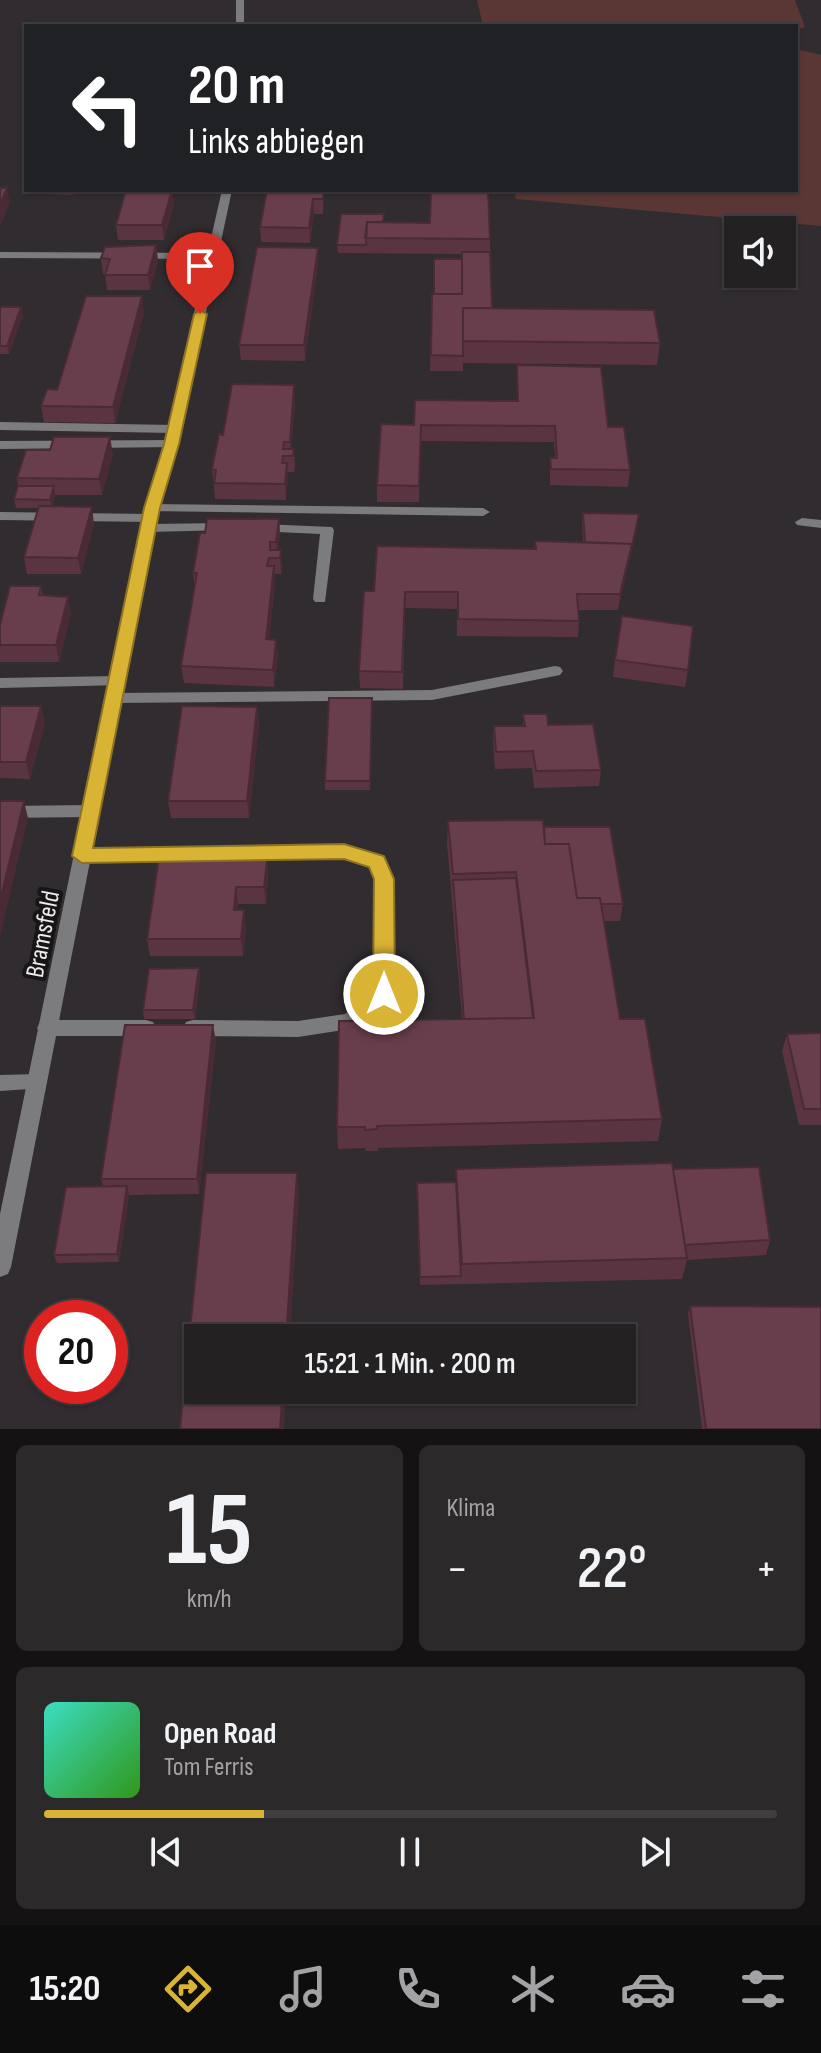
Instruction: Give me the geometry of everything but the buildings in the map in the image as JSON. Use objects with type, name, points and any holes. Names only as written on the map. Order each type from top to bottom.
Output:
[{"type":"street","points":[[240,0],[240,24]]},
{"type":"street","name":"Bramsfeld","points":[[0,1267],[150,518],[173,437],[227,192]]},
{"type":"street","points":[[0,255],[213,256]]},
{"type":"street","points":[[0,426],[173,437]]},
{"type":"street","points":[[0,445],[173,437]]},
{"type":"street","points":[[0,516],[150,518],[483,512]]},
{"type":"street","points":[[150,518],[327,530],[320,599]]},
{"type":"street","points":[[802,522],[821,524]]},
{"type":"street","points":[[0,683],[115,689],[432,695],[555,671]]},
{"type":"street","points":[[0,812],[91,811]]},
{"type":"street","points":[[47,1028],[298,1029],[350,1021],[384,994],[384,879],[377,861],[344,852],[82,856]]},
{"type":"street","points":[[0,1083],[37,1082]]},
{"type":"shaded area","points":[[477,0],[795,0],[805,27],[798,29],[798,24],[483,24]]},
{"type":"shaded area","points":[[798,49],[821,55],[821,226],[796,224],[796,216],[724,217],[516,199],[514,192],[798,192]]},
{"type":"route","points":[[200,314],[171,444],[152,508],[82,856],[344,852],[377,861],[384,879],[384,994]]}]
